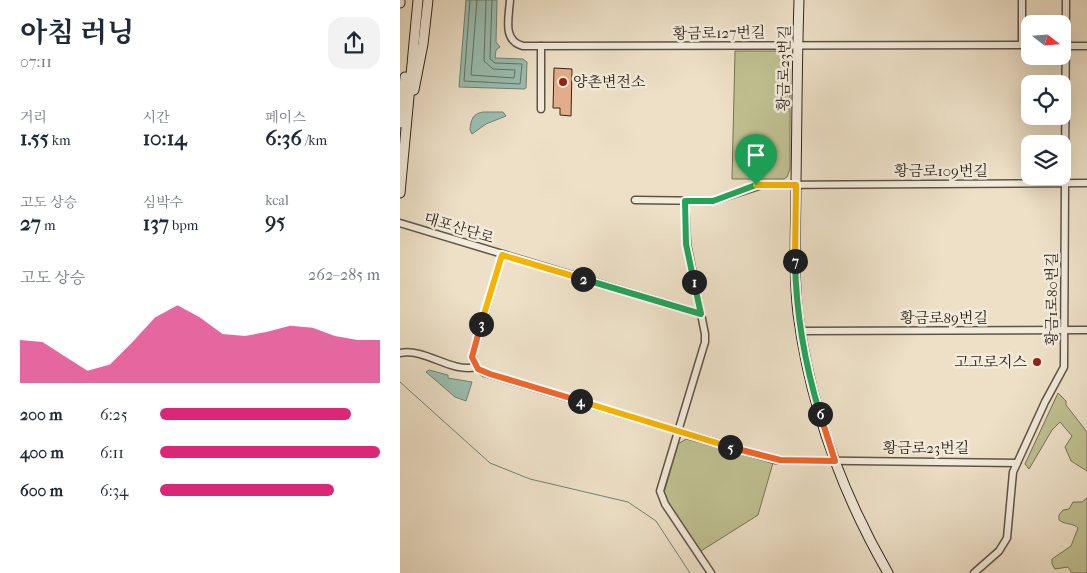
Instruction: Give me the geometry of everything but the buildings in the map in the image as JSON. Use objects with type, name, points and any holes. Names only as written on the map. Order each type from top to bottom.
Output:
[{"type":"street","points":[[400,123],[412,0]]},
{"type":"street","points":[[400,193],[418,0]]},
{"type":"street","points":[[405,142],[423,44],[428,0]]},
{"type":"street","name":"황금로127번길","points":[[510,0],[509,33],[511,40],[517,44],[541,46],[1021,45]]},
{"type":"street","name":"황금로23번길","points":[[799,0],[796,279],[801,331],[813,391],[835,461],[852,505],[888,573]]},
{"type":"street","points":[[1022,0],[1022,15]]},
{"type":"street","name":"황금1로80번길","points":[[1065,15],[1066,0]]},
{"type":"street","points":[[541,46],[541,109]]},
{"type":"street","points":[[1071,46],[1087,46]]},
{"type":"street","name":"황금1로80번길","points":[[1064,65],[1065,135]]},
{"type":"street","name":"황금로109번길","points":[[634,200],[713,201],[756,185],[1021,183]]},
{"type":"street","name":"황금로109번길","points":[[1071,183],[1087,183]]},
{"type":"street","name":"황금1로80번길","points":[[974,573],[999,551],[1007,538],[1011,483],[1016,463],[1044,402],[1062,372],[1065,330],[1065,185]]},
{"type":"street","points":[[685,201],[686,244],[706,337],[660,487],[660,494],[711,573]]},
{"type":"street","name":"대포산단로","points":[[400,223],[701,314]]},
{"type":"street","points":[[502,255],[474,346],[472,357],[475,366],[490,374],[775,460],[835,461]]},
{"type":"street","name":"황금로89번길","points":[[801,331],[1087,330]]},
{"type":"street","points":[[400,353],[414,354],[465,369],[475,366]]},
{"type":"street","name":"황금로23번길","points":[[835,461],[1016,463]]},
{"type":"shaded area","points":[[735,51],[781,51],[790,56],[790,169],[787,177],[784,179],[732,179]]},
{"type":"shaded area","points":[[1058,393],[1066,401],[1066,405],[1087,432],[1087,471],[1071,461],[1065,447],[1072,436],[1060,422],[1052,430],[1029,469],[1025,464]]},
{"type":"shaded area","points":[[686,439],[773,463],[758,515],[701,551],[666,501],[664,493],[678,444]]},
{"type":"shaded area","points":[[1087,498],[1087,573],[1072,573],[1068,567],[1055,569],[1052,559],[1071,546],[1078,528],[1059,520],[1059,515],[1063,510],[1069,509],[1073,502],[1082,502]]},
{"type":"water","points":[[466,0],[497,0],[496,42],[500,47],[496,50],[495,58],[523,59],[527,62],[526,88],[459,87]]},
{"type":"water","points":[[503,112],[506,116],[486,124],[472,134],[470,130],[473,118],[476,114]]},
{"type":"water","points":[[429,370],[448,375],[448,378],[472,382],[466,401],[455,397],[426,372]]},
{"type":"waterway","points":[[400,382],[490,463],[530,479],[628,502],[656,521],[690,573]]},
{"type":"place","name":"양촌변전소","points":[[563,82]]},
{"type":"place","name":"고고로지스","points":[[1037,362]]},
{"type":"route","points":[[756,185],[796,185],[795,262],[798,312],[813,391],[835,461],[775,460],[490,374],[478,369],[474,364],[472,357],[474,346],[502,255],[701,314],[686,244],[685,201],[713,201],[756,185]]}]
